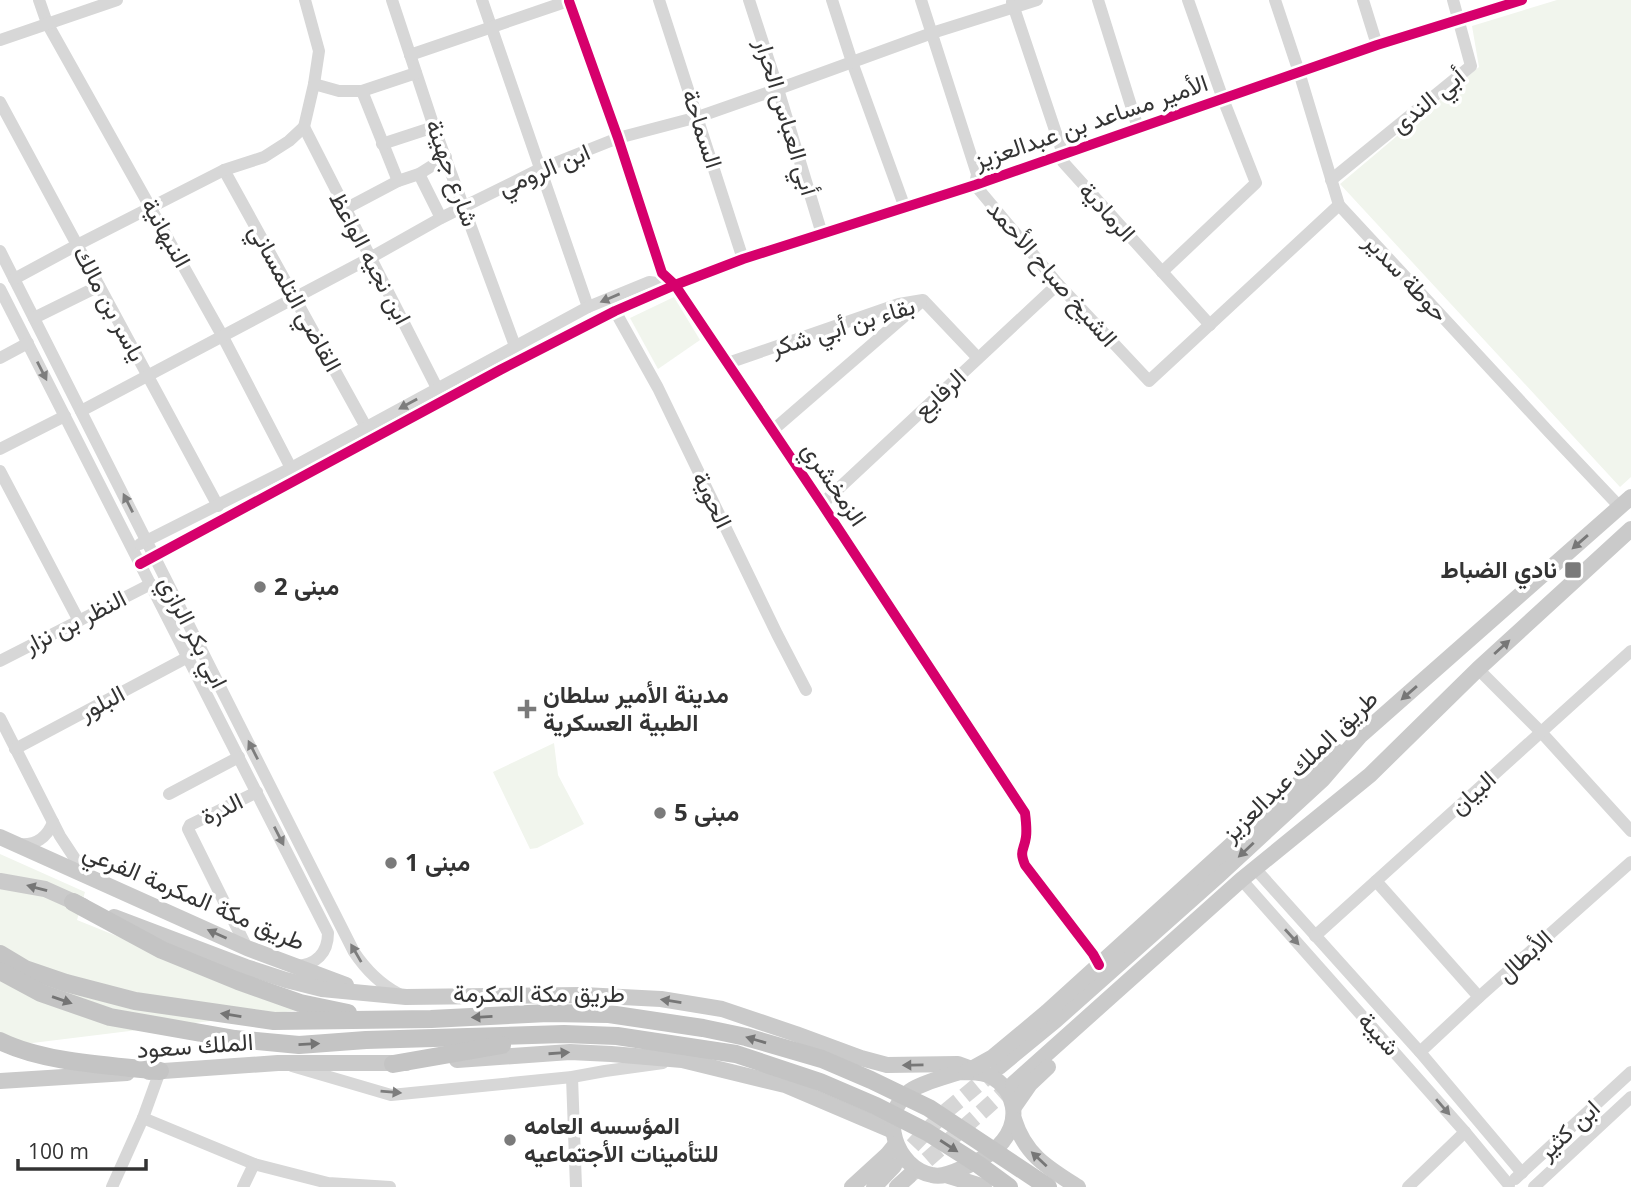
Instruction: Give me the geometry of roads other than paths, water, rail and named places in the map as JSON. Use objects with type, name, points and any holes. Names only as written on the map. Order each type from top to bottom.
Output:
[{"type":"highway","points":[[73,902],[162,950],[237,981],[300,1003],[379,1019]]},
{"type":"highway","name":"طريق مكة المكرمة","points":[[0,954],[25,969],[135,1001],[274,1021],[457,1018],[548,1013],[609,1014],[746,1037],[822,1059],[929,1108],[1048,1186]]},
{"type":"highway","name":"طريق مكة المكرمة","points":[[0,971],[40,993],[110,1017],[235,1039],[299,1045],[366,1040],[564,1034],[617,1036],[736,1054],[820,1082],[928,1132],[1009,1187]]},
{"type":"highway","points":[[393,1064],[564,1034]]},
{"type":"highway","points":[[0,1041],[14,1048],[66,1060],[160,1071]]},
{"type":"main road","name":"طريق الملك عبدالعزيز","points":[[999,1067],[1056,1020],[1247,849],[1323,779],[1360,736],[1625,502]]},
{"type":"main road","name":"طريق الملك عبدالعزيز","points":[[1013,1084],[1241,880],[1370,775],[1478,669],[1631,529]]},
{"type":"main road","points":[[985,1187],[918,1170],[905,1158],[895,1138],[895,1113],[900,1102],[910,1091],[935,1080],[972,1071],[993,1057],[1047,1012],[1318,766],[1360,736]]},
{"type":"main road","points":[[908,1183],[940,1175],[991,1153],[1003,1142],[1014,1113],[1030,1084],[1135,985],[1370,775]]},
{"type":"main road","name":"طريق مكة المكرمة الفرعي","points":[[0,837],[247,948],[372,994]]},
{"type":"main road","points":[[0,881],[45,889],[246,967],[322,989],[406,997],[583,995],[661,999],[722,1009],[887,1065],[958,1064],[993,1077],[1008,1095],[1018,1132],[1025,1145],[1036,1158],[1078,1187]]},
{"type":"main road","points":[[796,1034],[844,1066],[853,1076],[852,1088],[842,1098],[812,1097]]},
{"type":"main road","points":[[393,1064],[570,1052],[682,1060],[785,1085],[895,1138]]},
{"type":"main road","name":"الملك سعود","points":[[0,1081],[278,1063],[393,1064]]},
{"type":"main road","points":[[852,1187],[895,1138]]},
{"type":"main road","points":[[874,1187],[894,1166]]},
{"type":"street","name":"النبهانية","points":[[39,0],[47,23],[223,337],[291,468]]},
{"type":"street","points":[[0,40],[117,0]]},
{"type":"street","points":[[14,279],[224,170],[274,152],[304,127],[319,51],[305,0]]},
{"type":"street","name":"شارع جهينة","points":[[392,0],[514,345]]},
{"type":"street","points":[[482,0],[588,307]]},
{"type":"street","points":[[410,55],[570,0]]},
{"type":"street","name":"الزمخشري","points":[[570,0],[662,273],[674,285],[728,363],[1025,813],[1026,839],[1021,855],[1025,865],[1099,965]]},
{"type":"street","name":"السماحة","points":[[659,0],[743,259]]},
{"type":"street","name":"أبي العباس الحرار","points":[[749,0],[822,234]]},
{"type":"street","points":[[832,0],[905,208]]},
{"type":"street","name":"الشيخ صباح الأحمد","points":[[921,0],[977,174],[975,185],[1058,284],[1149,381],[1210,325]]},
{"type":"street","name":"ابن الرومي","points":[[81,411],[463,206],[540,169],[618,138],[698,117],[1013,4],[1037,0]]},
{"type":"street","points":[[1098,0],[1138,128]]},
{"type":"street","points":[[1162,272],[1256,183],[1188,0]]},
{"type":"street","name":"حوطة سدير","points":[[1275,0],[1339,205],[1549,432],[1625,502]]},
{"type":"street","points":[[1363,0],[1377,45]]},
{"type":"street","name":"أبي الندى","points":[[1331,180],[1471,66],[1453,0]]},
{"type":"street","name":"الأمير مساعد بن عبدالعزيز","points":[[140,564],[471,386],[615,311],[674,285],[743,259],[1063,155],[1377,45],[1522,0]]},
{"type":"street","name":"الرمادية","points":[[1013,4],[1063,155],[1063,162],[1210,325]]},
{"type":"street","points":[[314,84],[339,91],[362,91],[416,74]]},
{"type":"street","points":[[362,91],[398,181]]},
{"type":"street","name":"ياسر بن مالك","points":[[0,102],[218,506]]},
{"type":"street","name":"ابن نجيه الواعظ","points":[[304,127],[437,388]]},
{"type":"street","points":[[382,144],[435,127]]},
{"type":"street","points":[[345,209],[398,181],[419,174],[446,157]]},
{"type":"street","name":"القاضي التلمساني","points":[[224,170],[366,427]]},
{"type":"street","points":[[419,174],[441,218]]},
{"type":"street","points":[[1210,325],[1339,205]]},
{"type":"street","name":"ابي بكر الرازي","points":[[0,251],[354,952],[372,976],[406,997]]},
{"type":"street","points":[[132,548],[291,468],[588,307],[649,282],[674,285]]},
{"type":"street","name":"الرفايع","points":[[822,504],[1058,284]]},
{"type":"street","points":[[34,318],[99,286]]},
{"type":"street","name":"ابي بكر الرازي","points":[[0,289],[328,933],[325,950],[318,959],[308,965],[296,966]]},
{"type":"street","points":[[772,430],[923,300]]},
{"type":"street","name":"بقاء بن أبي شكر","points":[[728,363],[899,304],[923,300],[978,358]]},
{"type":"street","name":"الحوية","points":[[615,311],[658,388],[806,690]]},
{"type":"street","points":[[0,358],[28,343]]},
{"type":"street","points":[[463,374],[467,375],[471,386]]},
{"type":"street","points":[[0,449],[65,416]]},
{"type":"street","points":[[0,471],[79,621]]},
{"type":"street","name":"النظر بن نزار","points":[[0,661],[151,584]]},
{"type":"street","name":"البيان","points":[[1315,936],[1631,651]]},
{"type":"street","name":"البلور","points":[[15,749],[188,657]]},
{"type":"street","points":[[1478,669],[1541,732],[1631,831]]},
{"type":"street","points":[[0,718],[52,822],[85,874]]},
{"type":"street","points":[[169,794],[239,757]]},
{"type":"street","name":"الدرة","points":[[247,948],[188,827],[257,792]]},
{"type":"street","points":[[16,844],[28,845],[39,841],[48,833],[52,822]]},
{"type":"street","name":"الأبطال","points":[[1420,1052],[1631,862]]},
{"type":"street","name":"شيبة","points":[[1260,874],[1420,1052],[1522,1173]]},
{"type":"street","points":[[1376,881],[1479,997]]},
{"type":"street","name":"شيبة","points":[[1247,886],[1465,1132],[1508,1186]]},
{"type":"street","points":[[278,1063],[391,1095],[572,1077],[682,1060]]},
{"type":"street","points":[[112,1187],[160,1071]]},
{"type":"street","name":"ابن كثير","points":[[1508,1186],[1631,1072]]},
{"type":"street","points":[[572,1077],[576,1187]]},
{"type":"street","name":"ابن كثير","points":[[1539,1186],[1631,1097]]},
{"type":"street","points":[[142,1118],[254,1164],[328,1183],[390,1187]]},
{"type":"street","points":[[1408,1187],[1465,1132]]},
{"type":"street","points":[[243,1187],[254,1164]]},
{"type":"tunnel","points":[[896,1163],[945,1112],[997,1069]]},
{"type":"tunnel","points":[[909,1176],[1013,1084]]},
{"type":"place","name":"نادي الضباط","points":[[1573,570]]},
{"type":"place","name":"مبنى 2","points":[[260,587]]},
{"type":"place","name":"مدينة الأمير سلطان الطبية العسكرية","points":[[527,709]]},
{"type":"place","name":"مبنى 5","points":[[660,813]]},
{"type":"place","name":"مبنى 1","points":[[391,863]]},
{"type":"place","name":"المؤسسه العامه للتأمينات الأجتماعيه","points":[[510,1140]]}]
